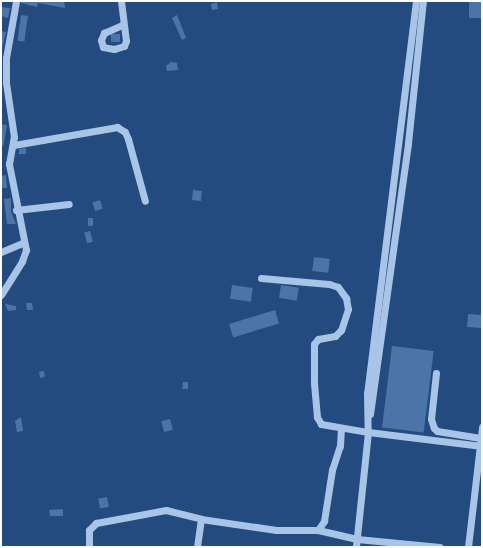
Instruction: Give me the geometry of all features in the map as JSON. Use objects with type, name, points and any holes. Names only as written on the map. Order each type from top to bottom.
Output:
[{"type":"street","points":[[1,295],[22,261],[26,250],[16,210],[9,164],[14,145],[4,58],[16,1]]},
{"type":"street","points":[[121,1],[122,25]]},
{"type":"street","points":[[357,543],[368,432],[366,393],[416,1]]},
{"type":"street","points":[[368,418],[408,143],[423,1]]},
{"type":"street","points":[[14,145],[117,127],[125,132],[128,139],[145,201]]},
{"type":"street","points":[[16,210],[68,204]]},
{"type":"street","points":[[1,252],[24,242]]},
{"type":"street","points":[[261,278],[329,284],[338,287],[346,298],[348,309],[341,330],[334,336],[318,339],[314,353],[317,417],[321,424],[368,432],[481,446]]},
{"type":"street","points":[[436,372],[432,419],[434,428],[437,431],[480,438]]},
{"type":"street","points":[[468,547],[481,446],[480,438],[482,427]]},
{"type":"street","points":[[318,530],[324,522],[332,470],[340,446],[341,428]]},
{"type":"street","points":[[89,547],[89,530],[96,523],[166,510],[201,519],[276,530],[318,530],[357,543],[440,547]]},
{"type":"street","points":[[197,547],[201,519]]},
{"type":"building","points":[[21,1],[64,1],[65,8],[38,3],[37,7],[21,3]]},
{"type":"building","points":[[469,1],[482,1],[482,18],[469,18]]},
{"type":"building","points":[[217,2],[218,9],[212,10],[211,4]]},
{"type":"building","points":[[1,7],[10,8],[8,18],[1,16]]},
{"type":"building","points":[[21,15],[28,16],[24,42],[17,41]]},
{"type":"building","points":[[177,15],[186,38],[182,40],[172,18]]},
{"type":"building","points":[[1,31],[6,32],[2,49],[1,49]]},
{"type":"building","points":[[111,34],[120,34],[120,42],[111,42]]},
{"type":"building","points":[[171,62],[177,63],[178,70],[167,71],[166,66]]},
{"type":"building","points":[[1,124],[7,125],[4,146],[1,145]]},
{"type":"building","points":[[26,148],[26,154],[19,154],[19,149]]},
{"type":"building","points":[[6,175],[7,188],[1,188],[1,176]]},
{"type":"building","points":[[193,190],[202,191],[201,201],[192,200]]},
{"type":"building","points":[[11,198],[11,211],[16,224],[7,224],[4,199]]},
{"type":"building","points":[[100,200],[103,209],[95,211],[92,202]]},
{"type":"building","points":[[88,218],[93,218],[93,226],[88,226]]},
{"type":"building","points":[[90,231],[93,242],[87,243],[84,233]]},
{"type":"building","points":[[314,257],[330,259],[328,273],[312,271]]},
{"type":"building","points":[[232,285],[253,288],[251,302],[230,299]]},
{"type":"building","points":[[281,285],[299,288],[297,301],[279,298]]},
{"type":"building","points":[[26,303],[32,303],[33,310],[27,310]]},
{"type":"building","points":[[5,304],[16,306],[16,310],[8,311]]},
{"type":"building","points":[[275,310],[279,323],[233,337],[229,324]]},
{"type":"building","points":[[468,314],[482,315],[481,328],[467,327]]},
{"type":"building","points":[[392,346],[434,351],[424,433],[382,427]]},
{"type":"building","points":[[44,371],[45,377],[40,378],[39,372]]},
{"type":"building","points":[[183,382],[188,382],[188,389],[182,389]]},
{"type":"building","points":[[21,417],[23,431],[17,432],[15,421]]},
{"type":"building","points":[[170,419],[173,430],[164,432],[161,421]]},
{"type":"building","points":[[107,497],[109,507],[100,509],[98,499]]},
{"type":"building","points":[[63,509],[63,516],[50,516],[49,510]]}]
